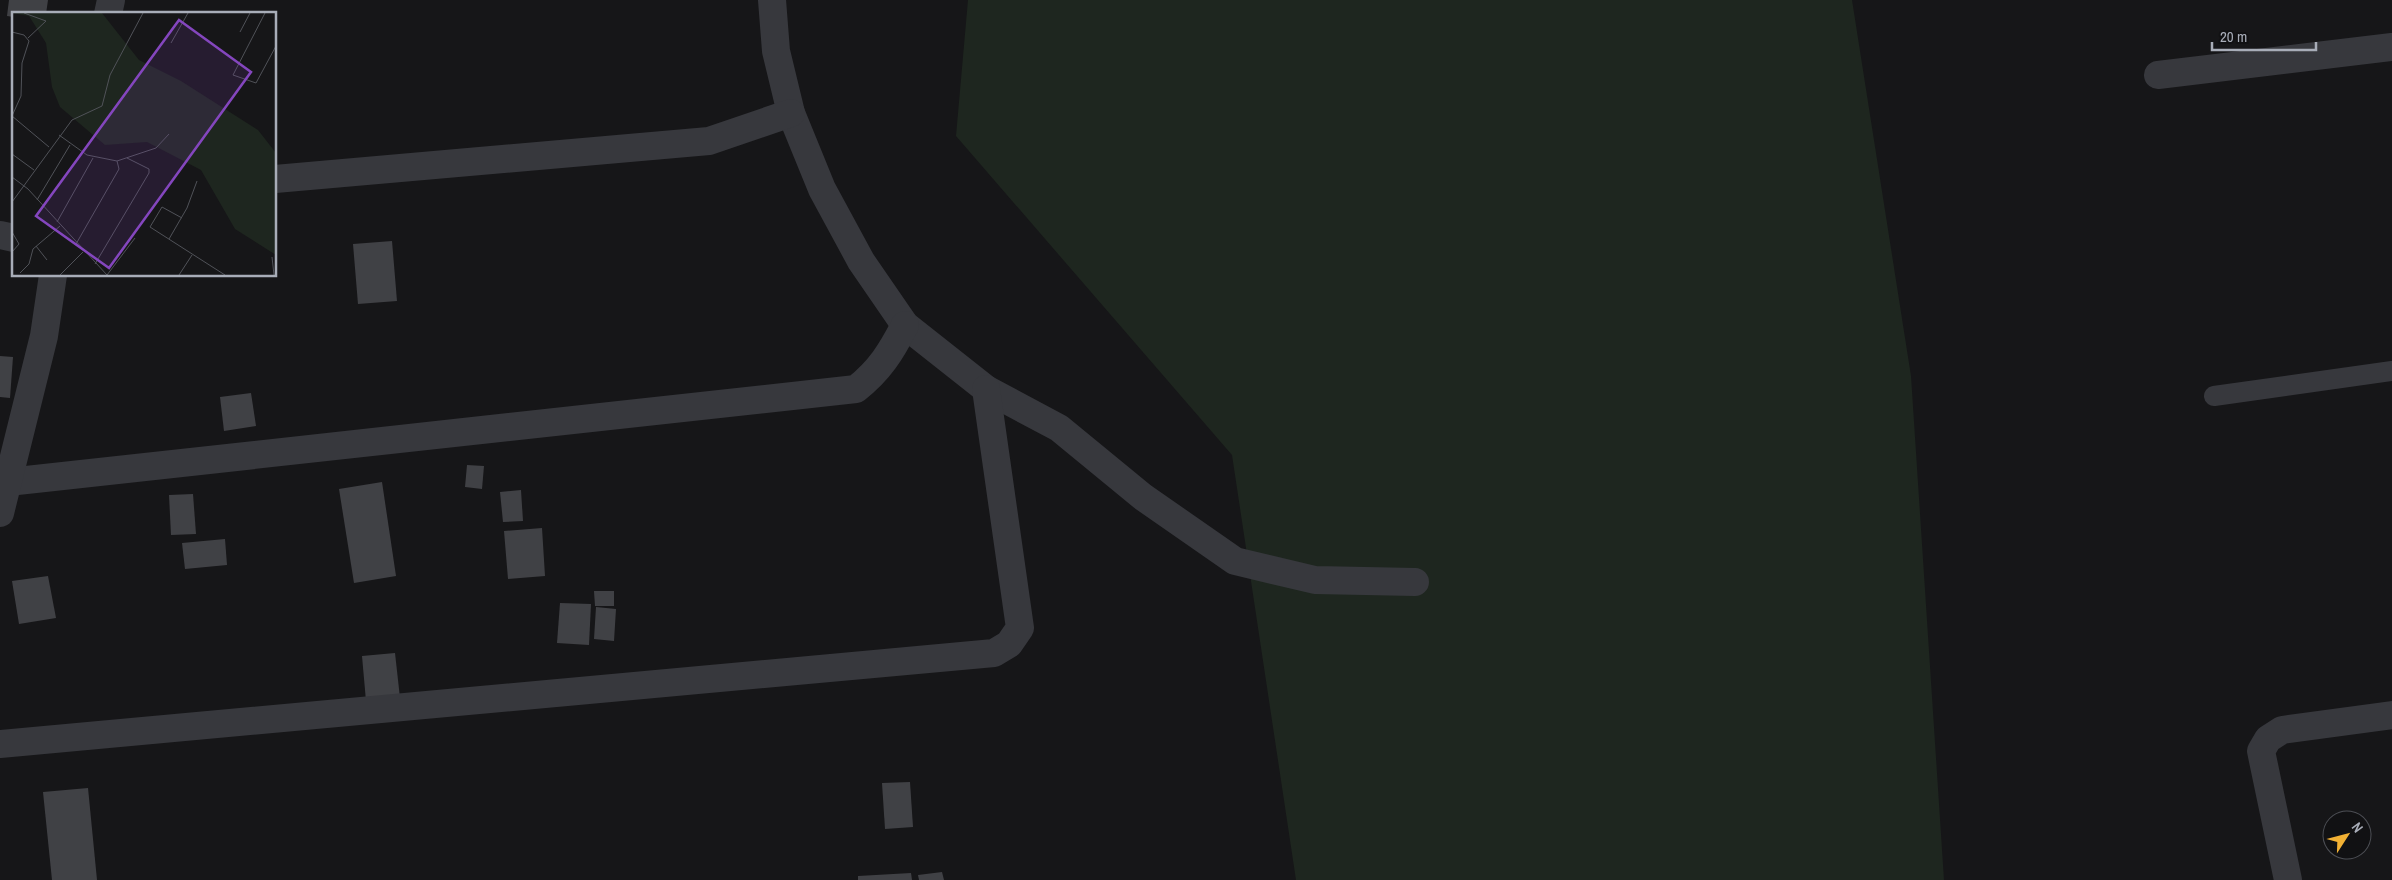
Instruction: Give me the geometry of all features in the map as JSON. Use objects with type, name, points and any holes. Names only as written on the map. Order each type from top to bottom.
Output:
[{"type":"street","points":[[772,0],[776,51],[791,113],[827,197],[861,261],[905,325],[986,389],[1059,428],[1143,497],[1235,560],[1315,580],[1415,582]]},
{"type":"street","points":[[2158,75],[2392,47]]},
{"type":"street","points":[[276,179],[709,141],[791,113]]},
{"type":"street","points":[[0,513],[44,336],[53,276]]},
{"type":"street","points":[[8,482],[856,389],[875,373],[892,350],[905,325]]},
{"type":"street","points":[[0,744],[994,653],[1009,644],[1020,628],[986,389]]},
{"type":"street","points":[[2288,880],[2261,752],[2268,739],[2282,730],[2392,715]]},
{"type":"lane","points":[[2214,396],[2392,371]]},
{"type":"shaded area","points":[[968,0],[1852,0],[1911,376],[1944,880],[1296,880],[1232,455],[956,136]]},
{"type":"building","points":[[9,0],[48,0],[46,12],[12,12],[12,17],[7,16]]},
{"type":"building","points":[[392,241],[397,301],[358,304],[353,244]]},
{"type":"building","points":[[0,356],[13,357],[10,398],[0,397]]},
{"type":"building","points":[[251,393],[256,426],[224,431],[220,397]]},
{"type":"building","points":[[467,465],[484,466],[482,489],[465,487]]},
{"type":"building","points":[[382,482],[396,576],[354,583],[339,489]]},
{"type":"building","points":[[521,490],[523,521],[503,522],[500,492]]},
{"type":"building","points":[[193,494],[196,534],[171,535],[169,495]]},
{"type":"building","points":[[542,528],[545,576],[508,579],[504,531]]},
{"type":"building","points":[[225,539],[227,565],[185,569],[182,543]]},
{"type":"building","points":[[48,576],[56,618],[19,624],[12,581]]},
{"type":"building","points":[[594,591],[614,591],[614,606],[595,606]]},
{"type":"building","points":[[560,603],[591,604],[589,645],[557,643]]},
{"type":"building","points":[[596,607],[616,609],[614,641],[594,639]]},
{"type":"building","points":[[395,653],[400,698],[366,701],[362,656]]},
{"type":"building","points":[[910,782],[913,827],[885,829],[882,783]]},
{"type":"building","points":[[88,788],[97,880],[52,880],[43,792]]},
{"type":"building","points":[[942,872],[944,880],[919,880],[918,875]]},
{"type":"building","points":[[911,873],[912,880],[858,880],[858,876]]}]
